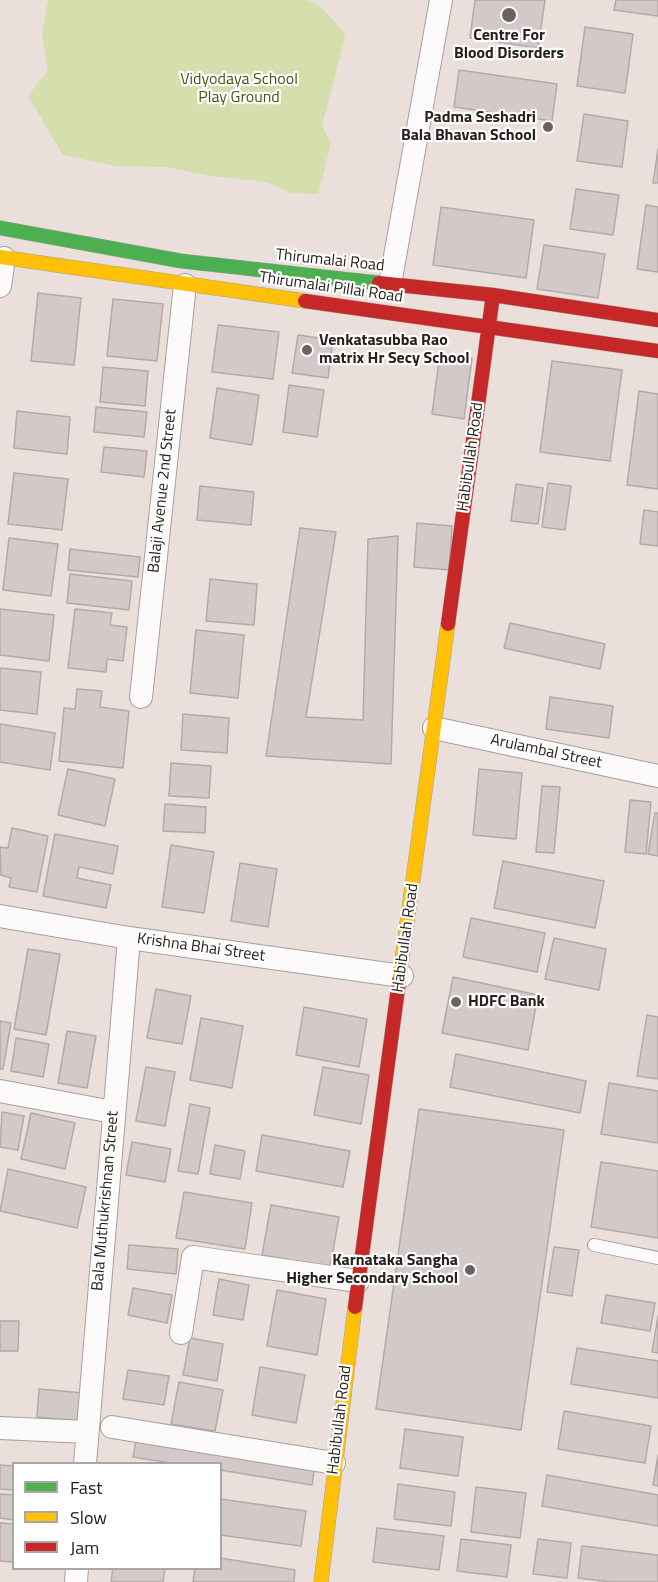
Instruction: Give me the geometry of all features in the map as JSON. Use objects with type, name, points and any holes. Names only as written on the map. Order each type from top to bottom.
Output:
[{"type":"main road","name":"Thirumalai Road","points":[[0,228],[181,261],[493,295],[658,320]]},
{"type":"main road","name":"Thirumalai Pillai Road","points":[[2,257],[658,351]]},
{"type":"main road","name":"Habibullah Road","points":[[321,1582],[358,1281],[402,976],[493,295]]},
{"type":"street","points":[[390,284],[441,0]]},
{"type":"street","points":[[0,286],[2,257]]},
{"type":"street","name":"Balaji Avenue 2nd Street","points":[[141,697],[185,285]]},
{"type":"street","name":"Arulambal Street","points":[[434,728],[658,776]]},
{"type":"street","name":"Krishna Bhai Street","points":[[0,916],[129,938],[402,976]]},
{"type":"street","name":"Bala Muthukrishnan Street","points":[[85,1462],[112,1112],[129,938]]},
{"type":"street","points":[[0,1091],[112,1112]]},
{"type":"street","points":[[181,1333],[194,1257],[358,1281]]},
{"type":"street","points":[[112,1427],[334,1463]]},
{"type":"street","points":[[0,1428],[87,1432]]},
{"type":"lane","points":[[594,1245],[658,1258]]},
{"type":"green space","name":"Vidyodaya School Play Ground","points":[[48,0],[307,0],[318,4],[346,34],[322,126],[331,143],[318,194],[291,193],[267,182],[211,176],[166,167],[115,166],[63,155],[28,96],[48,70],[42,35]]},
{"type":"building","points":[[475,0],[545,0],[538,48],[470,38]]},
{"type":"building","points":[[616,0],[658,0],[658,16],[614,10]]},
{"type":"building","points":[[585,27],[633,34],[625,93],[577,86]]},
{"type":"building","points":[[459,70],[557,84],[552,121],[454,107]]},
{"type":"building","points":[[584,114],[628,121],[622,167],[577,161]]},
{"type":"building","points":[[658,149],[658,183],[653,183]]},
{"type":"building","points":[[576,189],[619,195],[613,235],[570,229]]},
{"type":"building","points":[[646,205],[658,207],[658,272],[637,269]]},
{"type":"building","points":[[441,207],[534,220],[526,278],[433,265]]},
{"type":"building","points":[[544,245],[605,254],[598,298],[537,289]]},
{"type":"building","points":[[38,293],[81,298],[74,365],[31,361]]},
{"type":"building","points":[[113,299],[163,304],[157,361],[107,356]]},
{"type":"building","points":[[218,325],[279,332],[273,379],[212,372]]},
{"type":"building","points":[[298,335],[333,340],[328,378],[292,373]]},
{"type":"building","points":[[440,353],[472,358],[464,419],[432,414]]},
{"type":"building","points":[[552,361],[622,370],[610,461],[540,452]]},
{"type":"building","points":[[103,367],[148,371],[145,406],[100,402]]},
{"type":"building","points":[[289,385],[324,390],[317,437],[283,432]]},
{"type":"building","points":[[217,388],[259,395],[252,445],[210,438]]},
{"type":"building","points":[[639,391],[658,394],[658,489],[627,485]]},
{"type":"building","points":[[96,407],[147,412],[144,437],[94,432]]},
{"type":"building","points":[[17,411],[70,417],[67,454],[14,448]]},
{"type":"building","points":[[104,447],[147,451],[144,477],[101,472]]},
{"type":"building","points":[[14,473],[68,479],[62,530],[8,524]]},
{"type":"building","points":[[548,483],[571,486],[565,530],[542,527]]},
{"type":"building","points":[[516,484],[543,488],[538,524],[511,521]]},
{"type":"building","points":[[200,486],[254,492],[251,525],[197,520]]},
{"type":"building","points":[[644,510],[658,512],[658,546],[640,544]]},
{"type":"building","points":[[417,523],[452,526],[449,570],[414,567]]},
{"type":"building","points":[[300,528],[336,532],[306,717],[363,720],[368,539],[398,536],[391,764],[266,756]]},
{"type":"building","points":[[9,538],[58,544],[51,596],[3,590]]},
{"type":"building","points":[[70,549],[140,557],[138,577],[68,570]]},
{"type":"building","points":[[70,574],[132,581],[129,610],[67,603]]},
{"type":"building","points":[[210,579],[257,584],[254,625],[206,621]]},
{"type":"building","points":[[0,609],[54,615],[49,661],[0,655]]},
{"type":"building","points":[[75,609],[112,613],[110,625],[127,627],[123,661],[107,659],[106,672],[68,668]]},
{"type":"building","points":[[510,623],[605,644],[600,669],[504,648]]},
{"type":"building","points":[[196,630],[244,635],[238,698],[190,693]]},
{"type":"building","points":[[0,668],[41,672],[37,714],[0,710]]},
{"type":"building","points":[[77,689],[102,691],[100,707],[129,711],[123,768],[59,761],[64,708],[75,709]]},
{"type":"building","points":[[550,697],[613,706],[609,738],[546,729]]},
{"type":"building","points":[[183,714],[229,718],[227,753],[181,750]]},
{"type":"building","points":[[0,724],[55,733],[50,770],[0,762]]},
{"type":"building","points":[[171,763],[211,766],[209,798],[169,796]]},
{"type":"building","points":[[68,769],[115,779],[105,826],[58,815]]},
{"type":"building","points":[[479,769],[522,773],[516,839],[473,835]]},
{"type":"building","points":[[542,786],[560,787],[554,853],[536,852]]},
{"type":"building","points":[[630,800],[651,802],[646,854],[625,852]]},
{"type":"building","points":[[165,804],[206,807],[205,833],[163,831]]},
{"type":"building","points":[[655,813],[658,813],[658,856],[648,854]]},
{"type":"building","points":[[12,828],[48,836],[37,892],[9,887],[11,878],[1,875],[0,847],[8,848]]},
{"type":"building","points":[[55,834],[118,846],[113,874],[79,867],[77,878],[111,885],[106,908],[43,896]]},
{"type":"building","points":[[171,845],[214,852],[204,913],[162,907]]},
{"type":"building","points":[[503,861],[604,881],[595,928],[494,908]]},
{"type":"building","points":[[240,863],[277,869],[268,927],[231,921]]},
{"type":"building","points":[[471,918],[545,933],[537,972],[463,957]]},
{"type":"building","points":[[554,938],[606,949],[599,990],[545,979]]},
{"type":"building","points":[[28,949],[60,954],[46,1035],[14,1029]]},
{"type":"building","points":[[453,977],[538,995],[528,1050],[442,1033]]},
{"type":"building","points":[[156,989],[191,996],[182,1044],[147,1038]]},
{"type":"building","points":[[304,1007],[367,1019],[359,1067],[296,1055]]},
{"type":"building","points":[[647,1015],[658,1017],[658,1079],[637,1076]]},
{"type":"building","points":[[201,1018],[243,1026],[232,1088],[190,1080]]},
{"type":"building","points":[[0,1021],[11,1023],[3,1069],[0,1069]]},
{"type":"building","points":[[67,1031],[96,1036],[87,1088],[58,1083]]},
{"type":"building","points":[[16,1038],[49,1044],[43,1077],[11,1071]]},
{"type":"building","points":[[456,1054],[586,1081],[580,1113],[450,1087]]},
{"type":"building","points":[[146,1067],[175,1072],[165,1126],[136,1121]]},
{"type":"building","points":[[323,1067],[369,1075],[361,1124],[314,1115]]},
{"type":"building","points":[[609,1083],[658,1091],[658,1143],[601,1134]]},
{"type":"building","points":[[190,1104],[210,1108],[198,1174],[178,1171]]},
{"type":"building","name":"Karnataka Sangha Higher Secondary School","points":[[419,1109],[564,1130],[521,1430],[376,1409]]},
{"type":"building","points":[[2,1112],[24,1116],[18,1150],[0,1147]]},
{"type":"building","points":[[31,1113],[75,1123],[65,1169],[21,1159]]},
{"type":"building","points":[[262,1135],[350,1151],[343,1187],[256,1171]]},
{"type":"building","points":[[132,1142],[171,1149],[165,1182],[126,1175]]},
{"type":"building","points":[[215,1145],[245,1151],[240,1179],[210,1174]]},
{"type":"building","points":[[601,1162],[658,1171],[658,1238],[591,1227]]},
{"type":"building","points":[[8,1169],[86,1187],[77,1228],[0,1211]]},
{"type":"building","points":[[184,1192],[252,1203],[245,1249],[176,1238]]},
{"type":"building","points":[[271,1205],[339,1217],[330,1267],[262,1255]]},
{"type":"building","points":[[129,1245],[178,1249],[176,1274],[127,1269]]},
{"type":"building","points":[[554,1247],[579,1250],[572,1296],[547,1292]]},
{"type":"building","points":[[219,1279],[249,1285],[243,1320],[213,1315]]},
{"type":"building","points":[[133,1288],[172,1295],[167,1323],[128,1315]]},
{"type":"building","points":[[277,1290],[326,1299],[317,1355],[267,1346]]},
{"type":"building","points":[[606,1295],[655,1303],[650,1331],[601,1323]]},
{"type":"building","points":[[658,1316],[658,1353],[652,1352]]},
{"type":"building","points":[[0,1321],[19,1321],[18,1351],[0,1351]]},
{"type":"building","points":[[190,1338],[223,1344],[217,1381],[183,1375]]},
{"type":"building","points":[[577,1348],[658,1361],[658,1398],[571,1384]]},
{"type":"building","points":[[260,1367],[305,1375],[296,1423],[252,1415]]},
{"type":"building","points":[[128,1370],[169,1376],[164,1405],[123,1399]]},
{"type":"building","points":[[179,1382],[223,1390],[215,1431],[171,1424]]},
{"type":"building","points":[[39,1389],[83,1393],[81,1421],[37,1417]]},
{"type":"building","points":[[564,1411],[651,1426],[645,1463],[558,1449]]},
{"type":"building","points":[[405,1429],[463,1437],[458,1476],[400,1468]]},
{"type":"building","points":[[138,1430],[316,1458],[312,1485],[222,1470],[222,1462],[164,1462],[133,1457]]},
{"type":"building","points":[[658,1455],[658,1486],[653,1485]]},
{"type":"building","points":[[0,1465],[12,1466],[12,1490],[0,1489]]},
{"type":"building","points":[[547,1475],[658,1495],[658,1526],[542,1506]]},
{"type":"building","points":[[398,1484],[455,1492],[451,1526],[394,1519]]},
{"type":"building","points":[[476,1487],[526,1493],[520,1538],[471,1532]]},
{"type":"building","points":[[0,1494],[12,1495],[12,1520],[0,1518]]},
{"type":"building","points":[[222,1499],[306,1511],[301,1546],[222,1535]]},
{"type":"building","points":[[0,1523],[12,1524],[12,1562],[0,1561]]},
{"type":"building","points":[[377,1528],[444,1536],[439,1570],[373,1562]]},
{"type":"building","points":[[461,1539],[511,1545],[507,1577],[457,1571]]},
{"type":"building","points":[[538,1539],[571,1543],[567,1578],[533,1574]]},
{"type":"building","points":[[582,1546],[658,1555],[658,1582],[611,1582],[578,1578]]},
{"type":"building","points":[[222,1558],[295,1570],[294,1582],[193,1582],[195,1570],[222,1570]]},
{"type":"building","points":[[113,1570],[165,1570],[163,1582],[111,1582]]},
{"type":"traffic: fast","points":[[0,228],[181,261],[379,283]]},
{"type":"traffic: slow","points":[[0,257],[305,301]]},
{"type":"traffic: slow","points":[[399,981],[448,624]]},
{"type":"traffic: slow","points":[[321,1582],[355,1307]]},
{"type":"traffic: jam","points":[[379,283],[493,295],[658,320]]},
{"type":"traffic: jam","points":[[448,624],[493,295]]},
{"type":"traffic: jam","points":[[305,301],[658,351]]},
{"type":"traffic: jam","points":[[355,1307],[399,981]]},
{"type":"place","name":"Centre For Blood Disorders","points":[[509,15]]},
{"type":"place","name":"Padma Seshadri Bala Bhavan School","points":[[548,127]]},
{"type":"place","name":"Venkatasubba Rao matrix Hr Secy School","points":[[307,350]]},
{"type":"place","name":"HDFC Bank","points":[[456,1002]]},
{"type":"place","name":"Karnataka Sangha Higher Secondary School","points":[[470,1270]]}]
